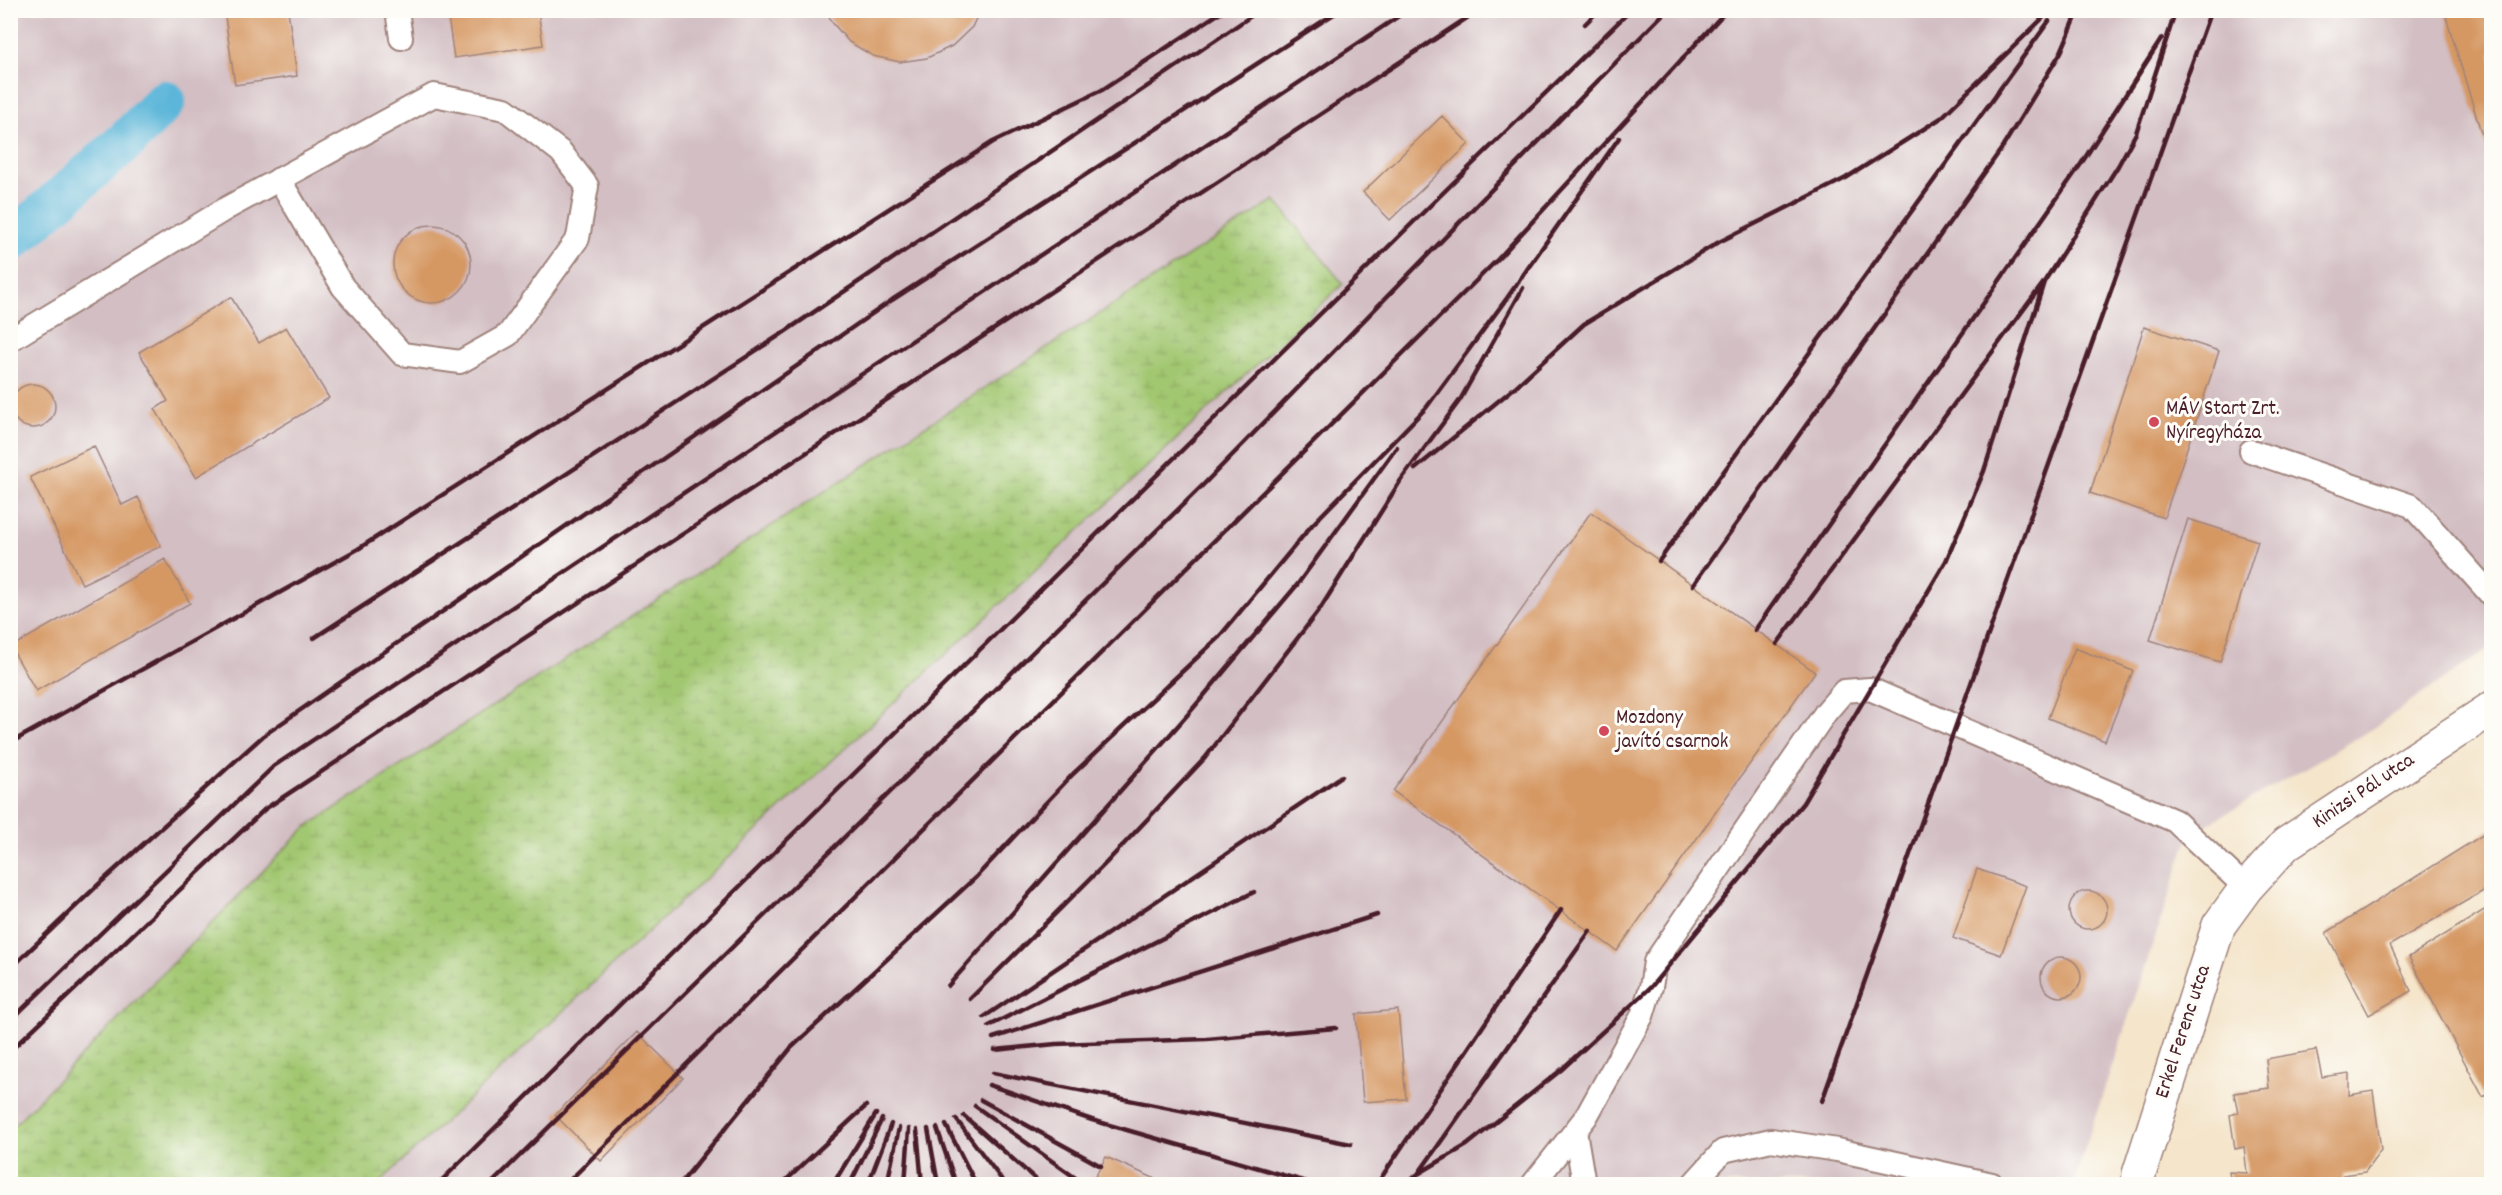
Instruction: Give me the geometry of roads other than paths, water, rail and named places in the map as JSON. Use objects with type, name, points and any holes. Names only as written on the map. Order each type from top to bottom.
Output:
[{"type":"street","name":"Kinizsi Pál utca","points":[[2246,888],[2286,844],[2492,708]]},
{"type":"street","name":"Erkel Ferenc utca","points":[[2138,1185],[2139,1174],[2219,925],[2246,888]]},
{"type":"lane","points":[[397,10],[401,38]]},
{"type":"lane","points":[[10,339],[279,179],[434,95],[505,110],[561,152],[587,186],[578,238],[529,306],[507,335],[460,362],[402,354],[343,287],[279,179]]},
{"type":"lane","points":[[2251,451],[2412,506],[2492,596]]},
{"type":"lane","points":[[1533,1185],[1586,1117],[1642,1016],[1651,987],[1655,962],[1826,712],[1844,691],[1870,689],[2175,821],[2246,888]]},
{"type":"lane","points":[[1575,1131],[1584,1185]]},
{"type":"lane","points":[[1693,1185],[1723,1151],[1771,1140],[1837,1150],[1931,1179],[1992,1185]]},
{"type":"waterway","points":[[10,242],[127,140],[165,101]]},
{"type":"railway","points":[[10,743],[358,549],[993,142],[1102,90],[1224,10]]},
{"type":"railway","points":[[314,638],[780,335],[1260,10]]},
{"type":"railway","points":[[10,969],[99,884],[263,736],[892,300],[1340,10]]},
{"type":"railway","points":[[10,1021],[274,766],[1408,10]]},
{"type":"railway","points":[[10,1051],[265,809],[1479,10]]},
{"type":"railway","points":[[1585,24],[1599,10]]},
{"type":"railway","points":[[438,1184],[1631,10]]},
{"type":"railway","points":[[491,1184],[1204,484],[1667,10]]},
{"type":"railway","points":[[566,1184],[1498,259],[1727,10]]},
{"type":"railway","points":[[1415,469],[1513,389],[1584,324],[1719,242],[1846,178],[1941,118],[2051,10]]},
{"type":"railway","points":[[1693,585],[2002,148],[2061,52],[2079,10]]},
{"type":"railway","points":[[1777,644],[2044,282],[2118,166],[2136,133],[2176,10]]},
{"type":"railway","points":[[1822,1101],[2211,10]]},
{"type":"railway","points":[[1659,561],[2049,21]]},
{"type":"railway","points":[[1755,630],[2081,164],[2162,38]]},
{"type":"railway","points":[[680,1184],[791,1048],[976,877],[1073,774],[1220,636],[1312,525],[1426,408],[1507,298],[1619,138]]},
{"type":"railway","points":[[1418,1174],[1467,1145],[1561,1070],[1651,987],[1803,803],[1946,561],[1984,471],[2044,282]]},
{"type":"railway","points":[[970,999],[1106,863],[1205,758],[1320,609],[1401,480],[1460,400],[1523,288]]},
{"type":"railway","points":[[948,986],[1190,712],[1297,585],[1397,447]]},
{"type":"railway","points":[[984,1017],[1342,776]]},
{"type":"railway","points":[[989,1026],[1254,892]]},
{"type":"railway","points":[[1377,1184],[1561,910]]},
{"type":"railway","points":[[993,1038],[1377,915]]},
{"type":"railway","points":[[1405,1184],[1418,1174],[1590,931]]},
{"type":"railway","points":[[995,1050],[1056,1044],[1207,1039],[1336,1028]]},
{"type":"railway","points":[[993,1073],[1351,1144]]},
{"type":"railway","points":[[989,1085],[1092,1120],[1314,1184]]},
{"type":"railway","points":[[981,1100],[1101,1166]]},
{"type":"railway","points":[[782,1184],[866,1106]]},
{"type":"railway","points":[[975,1106],[1084,1184]]},
{"type":"railway","points":[[833,1184],[876,1114]]},
{"type":"railway","points":[[964,1116],[1041,1184]]},
{"type":"railway","points":[[850,1184],[882,1119]]},
{"type":"railway","points":[[956,1119],[1005,1184]]},
{"type":"railway","points":[[868,1184],[891,1124]]},
{"type":"railway","points":[[946,1125],[976,1184]]},
{"type":"railway","points":[[887,1184],[899,1128]]},
{"type":"railway","points":[[937,1128],[956,1184]]},
{"type":"railway","points":[[905,1184],[909,1129]]},
{"type":"railway","points":[[928,1129],[938,1184]]},
{"type":"railway","points":[[917,1130],[922,1184]]},
{"type":"place","name":"MÁV Start Zrt. Nyíregyháza","points":[[2154,422]]},
{"type":"place","name":"Mozdony javító csarnok","points":[[1604,731]]}]
